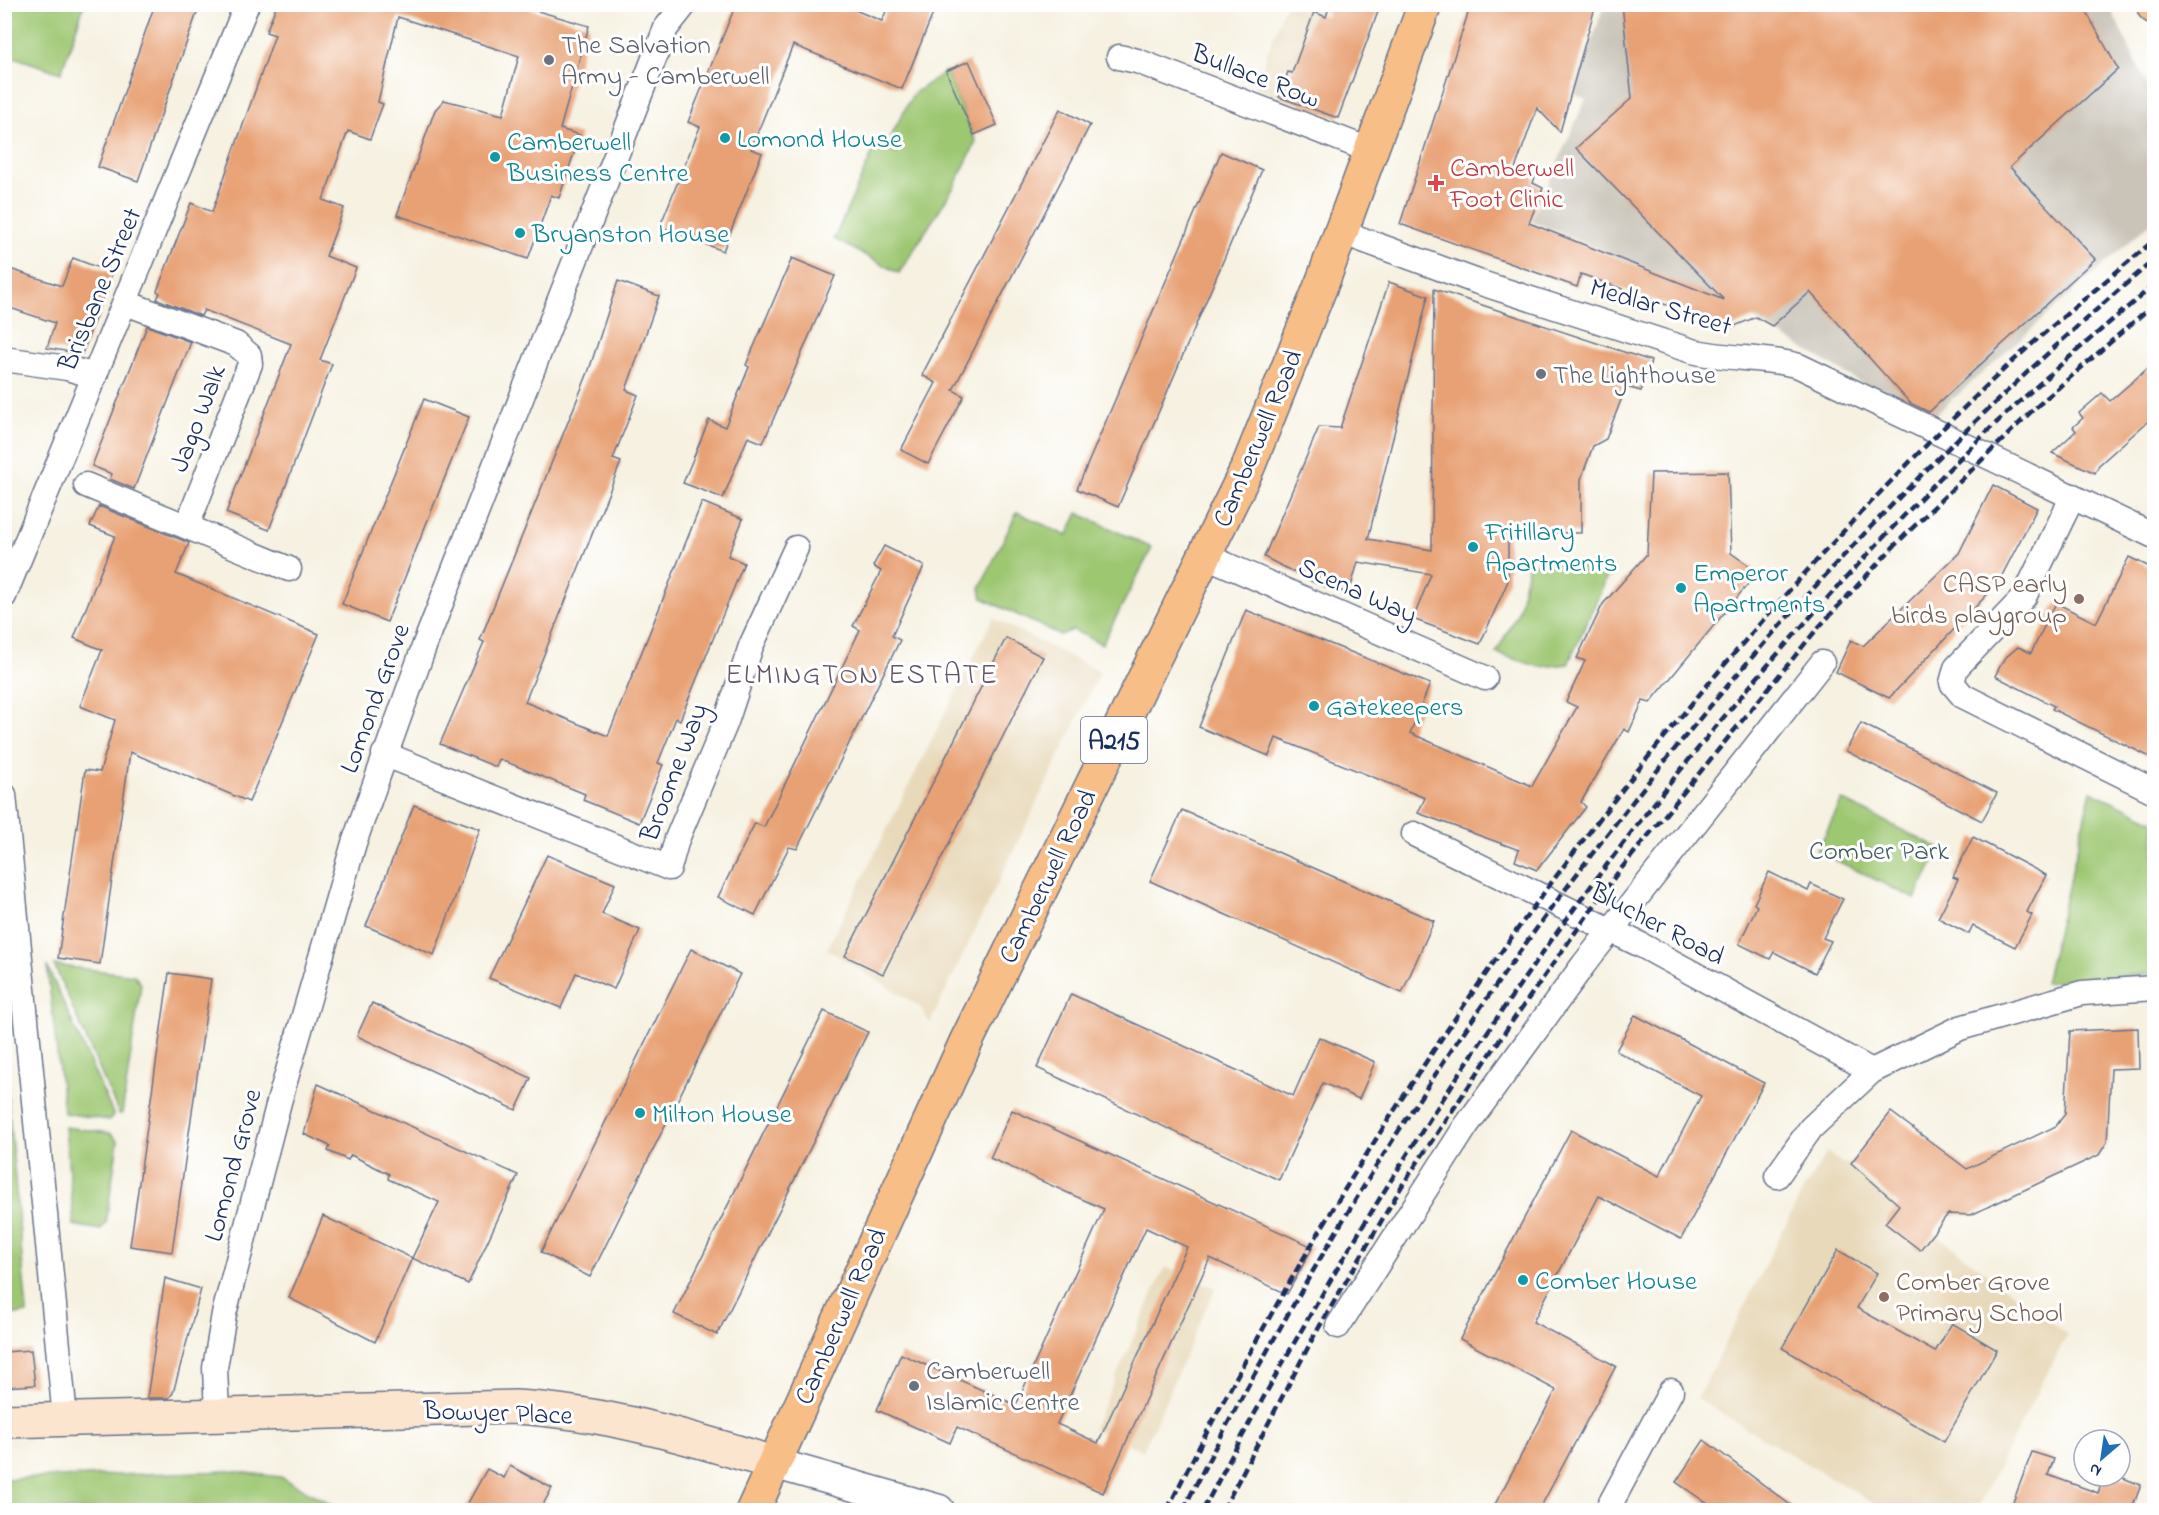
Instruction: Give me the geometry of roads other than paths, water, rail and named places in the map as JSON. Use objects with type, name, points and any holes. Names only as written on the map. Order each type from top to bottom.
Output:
[{"type":"main road","name":"Camberwell Road","points":[[753,1510],[966,1042],[1248,467],[1372,151],[1425,4]]},
{"type":"main road","name":"Bowyer Place","points":[[4,1421],[450,1408],[556,1410],[662,1431],[773,1463]]},
{"type":"street","name":"Brisbane Street","points":[[4,596],[247,4]]},
{"type":"street","name":"Lomond Grove","points":[[217,1413],[215,1368],[224,1314],[306,1006],[354,843],[424,644],[666,15],[685,4]]},
{"type":"street","name":"Bullace Row","points":[[1119,57],[1137,61],[1372,151]]},
{"type":"street","name":"Medlar Street","points":[[1341,232],[1478,282],[1692,351],[1718,357],[1775,359],[1799,366],[2154,536]]},
{"type":"street","name":"Jago Walk","points":[[126,303],[236,344],[249,355],[250,364],[187,526]]},
{"type":"street","points":[[4,359],[67,368],[95,376]]},
{"type":"street","points":[[86,485],[289,569]]},
{"type":"street","points":[[2073,496],[2024,597],[1956,668],[1952,683],[1963,696],[2154,791]]},
{"type":"street","name":"Broome Way","points":[[384,754],[669,868],[676,839],[726,722],[743,666],[796,548]]},
{"type":"street","name":"Scena Way","points":[[1206,556],[1485,678]]},
{"type":"street","points":[[1338,1326],[1466,1126],[1584,964],[1822,663]]},
{"type":"street","points":[[4,795],[11,939],[65,1418]]},
{"type":"street","name":"Blucher Road","points":[[1414,834],[1612,931],[1872,1071]]},
{"type":"street","points":[[1777,1176],[1811,1128],[1872,1071],[1960,1028],[2082,993],[2154,987]]},
{"type":"street","points":[[1607,1510],[1671,1390]]},
{"type":"street","points":[[773,1463],[939,1510]]},
{"type":"railway","points":[[1167,1510],[1249,1354],[1338,1201],[1433,1051],[1534,906],[1642,765],[1756,629],[1875,498],[2000,373],[2154,240]]},
{"type":"railway","points":[[1183,1510],[1276,1335],[1378,1163],[1488,997],[1606,836],[1732,681],[1865,533],[2006,393],[2154,260]]},
{"type":"railway","points":[[1203,1510],[1340,1263],[1414,1143],[1492,1025],[1574,910],[1659,797],[1748,688],[1898,521],[2015,406],[2154,285]]},
{"type":"railway","points":[[1223,1510],[1314,1336],[1403,1184],[1511,1023],[1616,875],[1817,629],[1896,544],[2034,409],[2154,304]]},
{"type":"place","name":"The Salvation Army - Camberwell","points":[[549,60]]},
{"type":"place","name":"Lomond House","points":[[725,138]]},
{"type":"place","name":"Camberwell Business Centre","points":[[495,157]]},
{"type":"place","name":"Camberwell Foot Clinic","points":[[1436,183]]},
{"type":"place","name":"Bryanston House","points":[[520,233]]},
{"type":"place","name":"The Lighthouse","points":[[1541,374]]},
{"type":"place","name":"Fritillary Apartments","points":[[1473,547]]},
{"type":"place","name":"Emperor Apartments","points":[[1681,588]]},
{"type":"place","name":"CASP early birds playgroup","points":[[2079,599]]},
{"type":"place","name":"Gatekeepers","points":[[1314,706]]},
{"type":"place","name":"Milton House","points":[[640,1113]]},
{"type":"place","name":"Comber House","points":[[1523,1280]]},
{"type":"place","name":"Comber Grove Primary School","points":[[1884,1297]]},
{"type":"place","name":"Camberwell Islamic Centre","points":[[914,1386]]},
{"type":"district","name":"ELMINGTON ESTATE","points":[[862,673]]},
{"type":"park label","name":"Comber Park","points":[[1879,850]]}]
